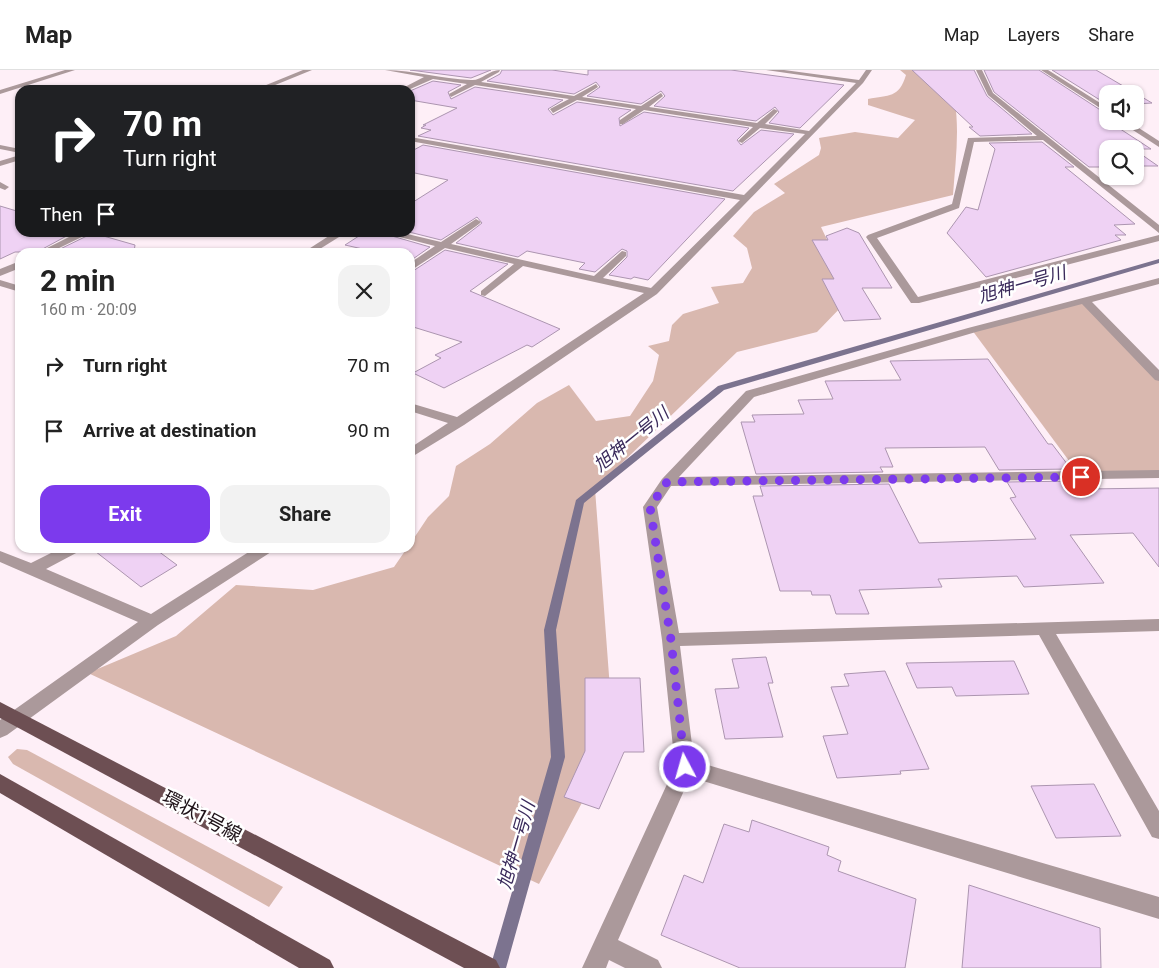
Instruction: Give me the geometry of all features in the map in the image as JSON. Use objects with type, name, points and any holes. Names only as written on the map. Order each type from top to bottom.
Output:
[{"type":"main road","name":"環状1号線","points":[[8,713],[488,968]]},
{"type":"main road","points":[[0,783],[322,968]]},
{"type":"street","points":[[23,85],[72,70]]},
{"type":"street","points":[[302,70],[308,70]]},
{"type":"street","points":[[270,85],[308,70]]},
{"type":"street","points":[[388,70],[810,133]]},
{"type":"street","points":[[414,85],[446,70]]},
{"type":"street","points":[[769,70],[861,82]]},
{"type":"street","points":[[415,451],[652,292],[861,82],[868,70]]},
{"type":"street","points":[[979,70],[990,94],[1159,230]]},
{"type":"street","points":[[1044,70],[1099,105]]},
{"type":"street","points":[[451,95],[497,71]]},
{"type":"street","points":[[553,111],[596,86]]},
{"type":"street","points":[[0,92],[15,87]]},
{"type":"street","points":[[622,122],[661,95]]},
{"type":"street","points":[[742,141],[774,111]]},
{"type":"street","points":[[1136,130],[1159,145]]},
{"type":"street","points":[[1043,138],[971,140],[956,206],[871,237],[915,301],[1159,238]]},
{"type":"street","points":[[415,140],[746,198]]},
{"type":"street","points":[[0,147],[15,150]]},
{"type":"street","points":[[0,164],[15,159]]},
{"type":"street","points":[[415,264],[476,222]]},
{"type":"street","points":[[53,248],[77,237]]},
{"type":"street","points":[[316,248],[334,237]]},
{"type":"street","points":[[406,237],[652,292]]},
{"type":"street","points":[[596,280],[622,254]]},
{"type":"street","points":[[485,293],[520,263]]},
{"type":"street","points":[[0,273],[15,266]]},
{"type":"street","points":[[594,968],[685,767],[671,640],[650,507],[667,482],[750,394],[1084,300],[1159,281]]},
{"type":"street","points":[[0,283],[15,288]]},
{"type":"street","points":[[1084,300],[1159,377]]},
{"type":"street","points":[[415,409],[459,422]]},
{"type":"street","points":[[667,482],[1081,477],[1159,474]]},
{"type":"street","points":[[33,569],[63,553]]},
{"type":"street","points":[[0,730],[8,713],[258,553]]},
{"type":"street","points":[[0,556],[152,622]]},
{"type":"street","points":[[671,640],[1159,625]]},
{"type":"street","points":[[1044,628],[1159,830]]},
{"type":"street","points":[[685,767],[1159,908]]},
{"type":"street","points":[[605,946],[650,968]]},
{"type":"shaded area","points":[[900,70],[946,70],[955,100],[957,132],[953,195],[821,227],[849,286],[844,304],[817,332],[737,352],[595,489],[614,742],[539,884],[88,673],[176,636],[236,585],[313,590],[394,567],[404,553],[415,553],[415,536],[428,517],[449,496],[456,466],[490,444],[537,403],[569,385],[596,421],[630,416],[653,381],[659,355],[648,346],[669,341],[672,325],[683,314],[719,303],[711,287],[743,283],[752,268],[747,248],[733,236],[754,212],[785,193],[774,184],[819,155],[821,148],[819,138],[855,132],[898,138],[915,120],[868,105],[868,99],[887,96],[896,92],[906,75]]},
{"type":"shaded area","points":[[1084,300],[1159,377],[1159,474],[1081,477],[972,330]]},
{"type":"shaded area","points":[[17,749],[27,750],[283,887],[269,907],[13,764],[8,757]]},
{"type":"building","points":[[410,70],[491,70],[471,78]]},
{"type":"building","points":[[502,70],[552,70],[588,75],[588,70],[731,70],[844,85],[800,128],[769,123],[779,112],[775,107],[756,121],[654,106],[665,96],[661,91],[641,104],[587,96],[600,87],[596,82],[574,94],[487,81],[500,74]]},
{"type":"building","points":[[912,70],[974,70],[987,96],[1032,134],[980,136],[969,127],[973,127]]},
{"type":"building","points":[[984,70],[1039,70],[1099,109],[1099,130],[1122,130],[1137,140],[1099,140],[1099,167],[1089,167],[994,92]]},
{"type":"building","points":[[1052,70],[1096,70],[1121,85],[1099,85],[1099,99]]},
{"type":"building","points":[[433,81],[461,85],[448,92],[451,99],[475,87],[563,100],[548,109],[553,115],[577,102],[631,110],[619,118],[620,126],[644,112],[749,128],[737,140],[741,145],[761,130],[794,134],[733,191],[418,136],[431,130],[421,128],[426,125],[423,125],[457,108],[415,101],[415,89]]},
{"type":"building","points":[[1144,98],[1152,103],[1144,103]]},
{"type":"building","points":[[1042,142],[1074,167],[1065,167],[1135,224],[1114,225],[1126,235],[1115,235],[1121,240],[986,277],[947,233],[966,207],[978,210],[995,149],[989,143]]},
{"type":"building","points":[[1144,144],[1151,149],[1144,149]]},
{"type":"building","points":[[423,145],[725,199],[648,280],[634,277],[631,279],[609,275],[627,257],[627,251],[622,249],[595,272],[579,269],[585,263],[527,251],[518,257],[456,243],[482,223],[477,217],[441,240],[415,234],[415,201],[448,180],[415,173],[415,149]]},
{"type":"building","points":[[1144,156],[1158,166],[1144,166]]},
{"type":"building","points":[[0,206],[15,210],[15,237],[65,237],[44,248],[15,248],[15,252],[0,259]]},
{"type":"building","points":[[847,228],[859,233],[892,288],[862,288],[881,319],[844,321],[822,279],[834,279],[812,240],[828,240],[826,236]]},
{"type":"building","points":[[85,237],[107,237],[135,245],[135,248],[62,248]]},
{"type":"building","points":[[357,237],[395,237],[430,247],[415,258],[415,248],[358,248],[345,245]]},
{"type":"building","points":[[445,250],[508,264],[470,291],[560,329],[532,347],[527,345],[444,388],[415,374],[415,372],[441,358],[435,355],[462,342],[415,328],[415,270]]},
{"type":"building","points":[[988,359],[1048,444],[1052,444],[1071,469],[999,470],[985,447],[885,448],[893,467],[880,467],[883,472],[756,474],[741,422],[755,422],[752,415],[804,414],[798,400],[833,399],[825,381],[901,380],[890,361]]},
{"type":"building","points":[[1080,481],[1087,489],[1159,488],[1159,567],[1133,533],[1070,535],[1104,583],[1024,587],[1017,576],[938,579],[942,587],[859,590],[869,614],[836,614],[830,595],[812,595],[811,591],[780,591],[753,496],[763,496],[760,486],[889,484],[919,543],[1036,539],[1010,498],[1016,497],[1007,482]]},
{"type":"building","points":[[97,553],[161,553],[177,565],[141,587]]},
{"type":"building","points":[[766,657],[773,683],[768,683],[783,737],[725,739],[715,689],[739,688],[732,659]]},
{"type":"building","points":[[1014,661],[1029,694],[956,696],[952,687],[917,688],[906,663]]},
{"type":"building","points":[[885,671],[929,769],[900,771],[901,774],[837,778],[823,736],[848,734],[831,687],[849,686],[844,674]]},
{"type":"building","points":[[585,678],[640,678],[644,752],[624,752],[599,809],[564,797],[585,751]]},
{"type":"building","points":[[1094,784],[1121,836],[1056,838],[1031,786]]},
{"type":"building","points":[[752,820],[829,847],[827,855],[841,861],[838,871],[916,899],[905,968],[740,968],[661,935],[684,875],[703,883],[724,824],[749,832]]},
{"type":"building","points":[[969,885],[1100,928],[1101,968],[962,968]]},
{"type":"waterway","name":"旭神一号川","points":[[498,968],[558,757],[550,630],[579,502],[721,388],[1159,261]]},
{"type":"route","points":[[685,767],[671,640],[650,507],[667,482],[1081,477]]}]
